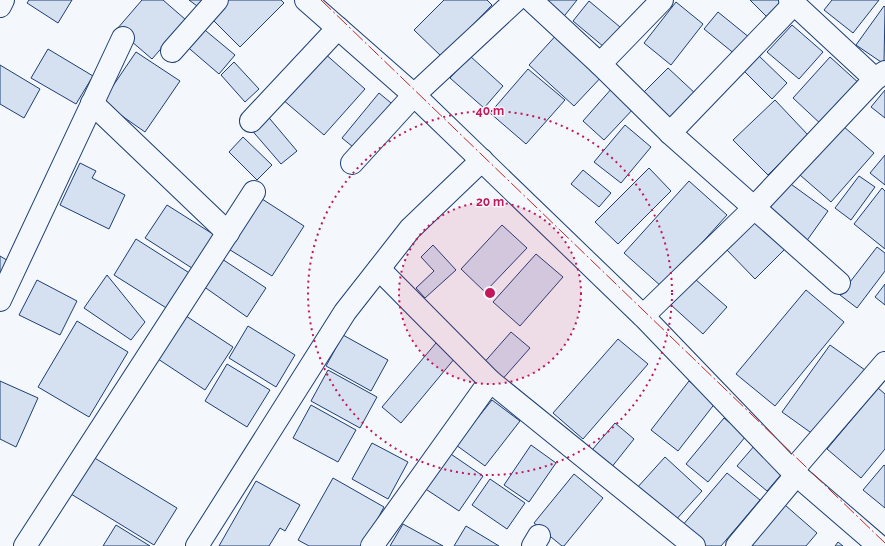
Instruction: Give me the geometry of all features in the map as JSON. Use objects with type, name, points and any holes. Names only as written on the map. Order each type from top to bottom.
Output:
[{"type":"street","points":[[0,6],[3,0]]},
{"type":"street","points":[[172,51],[217,0]]},
{"type":"street","points":[[306,0],[414,95],[643,316],[795,473],[878,546]]},
{"type":"street","points":[[352,163],[414,95],[516,0]]},
{"type":"street","points":[[531,0],[600,64],[670,133],[839,283]]},
{"type":"street","points":[[600,64],[662,0]]},
{"type":"street","points":[[643,316],[753,208],[880,75],[792,2],[670,133]]},
{"type":"street","points":[[251,121],[338,28]]},
{"type":"street","points":[[0,300],[123,38]]},
{"type":"street","points":[[92,103],[228,233]]},
{"type":"street","points":[[197,546],[345,312],[410,229],[482,160]]},
{"type":"street","points":[[25,546],[254,192]]},
{"type":"street","points":[[379,270],[490,381],[694,546]]},
{"type":"street","points":[[736,546],[885,363]]},
{"type":"street","points":[[372,546],[490,381]]},
{"type":"building","points":[[29,0],[72,0],[58,23],[27,3]]},
{"type":"building","points":[[142,0],[163,0],[186,20],[152,59],[117,29]]},
{"type":"building","points":[[189,0],[202,0],[197,6]]},
{"type":"building","points":[[225,0],[281,0],[284,3],[240,47],[209,16]]},
{"type":"building","points":[[444,0],[487,0],[492,5],[442,57],[414,30]]},
{"type":"building","points":[[537,0],[577,0],[561,20]]},
{"type":"building","points":[[750,0],[783,0],[769,19]]},
{"type":"building","points":[[832,0],[879,0],[853,33],[824,10]]},
{"type":"building","points":[[589,1],[620,27],[604,47],[573,21]]},
{"type":"building","points":[[676,2],[703,24],[671,65],[644,43]]},
{"type":"building","points":[[884,6],[885,7],[884,64],[856,45]]},
{"type":"building","points":[[718,12],[750,38],[736,55],[704,29]]},
{"type":"building","points":[[792,25],[823,52],[799,79],[767,52]]},
{"type":"building","points":[[200,26],[235,55],[219,74],[184,44]]},
{"type":"building","points":[[560,31],[605,73],[574,106],[529,65]]},
{"type":"building","points":[[48,49],[93,76],[76,104],[31,78]]},
{"type":"building","points":[[136,52],[180,81],[145,132],[102,102]]},
{"type":"building","points":[[323,52],[365,89],[324,135],[282,99]]},
{"type":"building","points":[[757,54],[787,83],[772,99],[742,69]]},
{"type":"building","points":[[470,56],[503,86],[484,108],[450,78]]},
{"type":"building","points":[[830,57],[861,85],[823,126],[793,98]]},
{"type":"building","points":[[234,62],[259,89],[245,102],[221,75]]},
{"type":"building","points":[[0,65],[40,89],[24,118],[0,104]]},
{"type":"building","points":[[668,68],[697,95],[666,126],[638,98]]},
{"type":"building","points":[[528,69],[565,100],[526,144],[490,113]]},
{"type":"building","points":[[613,87],[635,107],[604,140],[583,121]]},
{"type":"building","points":[[885,90],[885,118],[871,107]]},
{"type":"building","points":[[379,93],[396,107],[358,151],[342,138]]},
{"type":"building","points":[[775,100],[808,135],[768,175],[733,140]]},
{"type":"building","points":[[265,113],[297,151],[281,164],[249,127]]},
{"type":"building","points":[[625,125],[651,147],[621,183],[594,162]]},
{"type":"building","points":[[843,126],[874,153],[831,202],[800,175]]},
{"type":"building","points":[[243,137],[272,165],[257,180],[229,152]]},
{"type":"building","points":[[885,155],[885,185],[870,173]]},
{"type":"building","points":[[80,163],[96,171],[92,178],[125,195],[109,229],[60,205]]},
{"type":"building","points":[[649,168],[671,191],[618,244],[595,222]]},
{"type":"building","points":[[583,170],[611,193],[599,207],[571,184]]},
{"type":"building","points":[[859,176],[875,187],[851,220],[835,208]]},
{"type":"building","points":[[689,181],[727,215],[662,287],[624,253]]},
{"type":"building","points":[[788,182],[828,211],[803,246],[763,216]]},
{"type":"building","points":[[882,188],[885,191],[885,249],[854,224]]},
{"type":"building","points":[[259,197],[304,226],[272,276],[227,248]]},
{"type":"building","points":[[167,205],[216,236],[195,270],[145,238]]},
{"type":"building","points":[[757,219],[786,248],[755,279],[726,249]]},
{"type":"building","points":[[502,225],[527,248],[485,292],[461,269]]},
{"type":"building","points":[[136,239],[191,274],[168,309],[114,275]]},
{"type":"building","points":[[433,245],[456,270],[425,298],[416,288],[434,271],[421,257]]},
{"type":"building","points":[[877,247],[885,253],[885,271],[857,308],[840,295]]},
{"type":"building","points":[[536,254],[563,277],[520,326],[493,302]]},
{"type":"building","points":[[0,256],[10,262],[0,281]]},
{"type":"building","points":[[222,259],[266,288],[247,317],[203,286]]},
{"type":"building","points":[[107,275],[145,322],[131,340],[84,308]]},
{"type":"building","points":[[695,279],[727,307],[703,334],[671,305]]},
{"type":"building","points":[[37,280],[77,301],[60,335],[19,315]]},
{"type":"building","points":[[885,284],[885,305],[875,297]]},
{"type":"building","points":[[806,290],[844,322],[775,406],[736,374]]},
{"type":"building","points":[[183,314],[233,347],[205,390],[155,357]]},
{"type":"building","points":[[77,321],[128,352],[89,417],[38,387]]},
{"type":"building","points":[[248,326],[295,355],[276,387],[229,358]]},
{"type":"building","points":[[511,332],[530,348],[500,382],[481,366]]},
{"type":"building","points":[[343,335],[388,360],[371,391],[326,366]]},
{"type":"building","points":[[618,339],[648,364],[583,439],[553,413]]},
{"type":"building","points":[[436,343],[455,358],[401,423],[382,407]]},
{"type":"building","points":[[830,345],[865,370],[817,437],[782,412]]},
{"type":"building","points":[[227,364],[270,390],[247,427],[205,401]]},
{"type":"building","points":[[328,370],[377,397],[360,428],[311,401]]},
{"type":"building","points":[[0,381],[38,398],[16,447],[0,439]]},
{"type":"building","points":[[689,381],[716,402],[678,451],[651,430]]},
{"type":"building","points":[[878,388],[885,394],[885,449],[861,478],[827,449]]},
{"type":"building","points":[[492,400],[520,421],[485,466],[456,445]]},
{"type":"building","points":[[311,405],[356,430],[338,462],[293,438]]},
{"type":"building","points":[[724,418],[746,436],[708,482],[686,464]]},
{"type":"building","points":[[615,423],[634,439],[607,473],[587,456]]},
{"type":"building","points":[[372,443],[408,462],[388,499],[352,479]]},
{"type":"building","points":[[531,445],[556,463],[529,502],[504,485]]},
{"type":"building","points":[[755,445],[785,470],[767,491],[737,466]]},
{"type":"building","points":[[442,448],[483,476],[459,511],[418,484]]},
{"type":"building","points":[[93,457],[177,508],[154,545],[71,494]]},
{"type":"building","points":[[665,457],[702,491],[673,523],[636,489]]},
{"type":"building","points":[[884,465],[885,466],[885,508],[863,490]]},
{"type":"building","points":[[727,473],[760,500],[721,546],[705,546],[682,526]]},
{"type":"building","points":[[574,474],[603,498],[564,546],[562,546],[534,523]]},
{"type":"building","points":[[333,478],[384,507],[363,546],[309,546],[298,540]]},
{"type":"building","points":[[490,479],[525,503],[507,529],[472,505]]},
{"type":"building","points":[[256,481],[300,505],[285,531],[280,528],[269,546],[219,546]]},
{"type":"building","points":[[785,505],[817,533],[806,546],[749,546]]},
{"type":"building","points":[[403,524],[443,546],[390,546]]},
{"type":"building","points":[[116,525],[150,546],[103,546]]},
{"type":"building","points":[[466,526],[499,546],[454,546]]},
{"type":"building","points":[[838,542],[843,546],[835,546]]},
{"type":"power","points":[[321,0],[885,543]]}]
